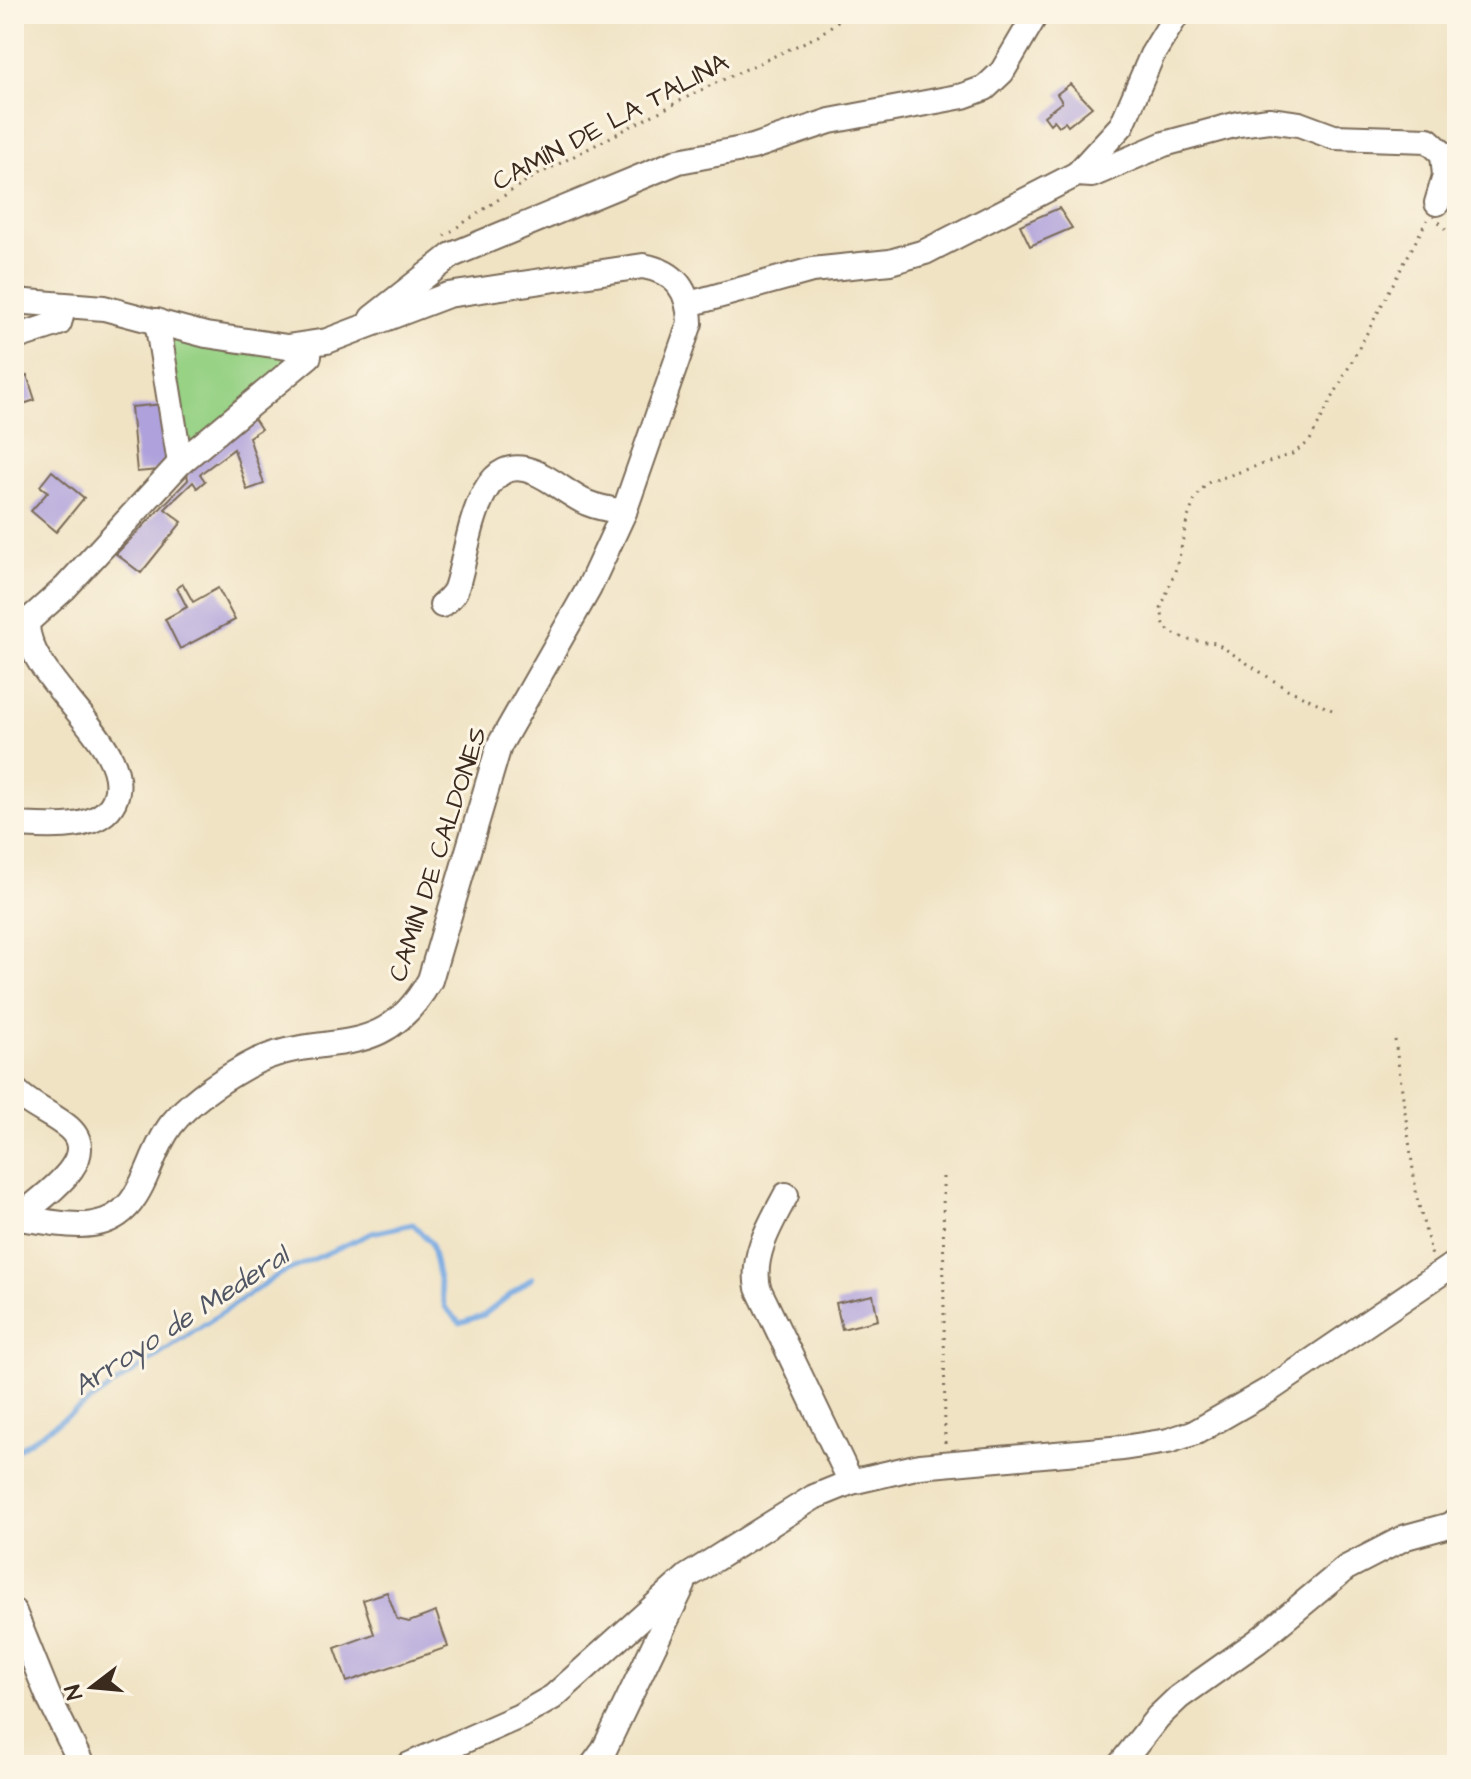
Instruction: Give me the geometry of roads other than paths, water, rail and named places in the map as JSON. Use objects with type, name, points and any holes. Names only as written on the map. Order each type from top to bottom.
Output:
[{"type":"street","points":[[361,327],[452,255],[679,161],[753,147],[830,121],[963,96],[985,88],[1002,72],[1036,14]]},
{"type":"street","points":[[14,301],[104,308],[206,335],[287,347],[310,345],[448,295],[643,266],[661,269],[679,282],[689,304],[812,270],[890,262],[925,252],[1077,174],[1122,125],[1152,55],[1177,14]]},
{"type":"street","points":[[1077,174],[1092,175],[1179,140],[1238,124],[1269,120],[1299,124],[1334,137],[1428,140],[1443,154],[1445,176],[1437,203]]},
{"type":"street","name":"CAMÍN DE CALDONES","points":[[16,1218],[90,1225],[112,1219],[129,1208],[141,1189],[157,1146],[172,1124],[199,1097],[247,1065],[281,1051],[341,1045],[370,1037],[392,1026],[417,1003],[430,980],[499,746],[589,588],[624,512],[690,323],[689,304]]},
{"type":"street","points":[[14,338],[59,323],[64,306]]},
{"type":"street","points":[[157,321],[180,463]]},
{"type":"street","points":[[14,825],[95,821],[109,812],[118,792],[115,764],[110,754],[76,713],[26,639],[20,624],[65,588],[180,463],[309,356],[310,345]]},
{"type":"street","points":[[442,605],[454,593],[474,511],[494,480],[505,472],[516,468],[533,471],[589,504],[624,512]]},
{"type":"street","points":[[14,1089],[29,1105],[68,1127],[80,1147],[79,1159],[70,1172],[16,1218]]},
{"type":"street","points":[[786,1195],[767,1229],[755,1275],[758,1288],[851,1482]]},
{"type":"street","points":[[409,1765],[520,1716],[553,1697],[688,1576],[814,1497],[851,1482],[945,1464],[1123,1448],[1168,1441],[1196,1432],[1269,1390],[1447,1276],[1457,1262]]},
{"type":"street","points":[[1120,1765],[1158,1717],[1179,1697],[1258,1641],[1346,1568],[1406,1537],[1450,1525],[1457,1519]]},
{"type":"street","points":[[593,1765],[604,1750],[688,1576]]},
{"type":"street","points":[[14,1612],[82,1765]]},
{"type":"waterway","name":"Arroyo de Mederal","points":[[14,1452],[278,1275],[372,1233],[413,1224],[431,1243],[445,1307],[460,1323],[484,1315],[532,1278]]}]
